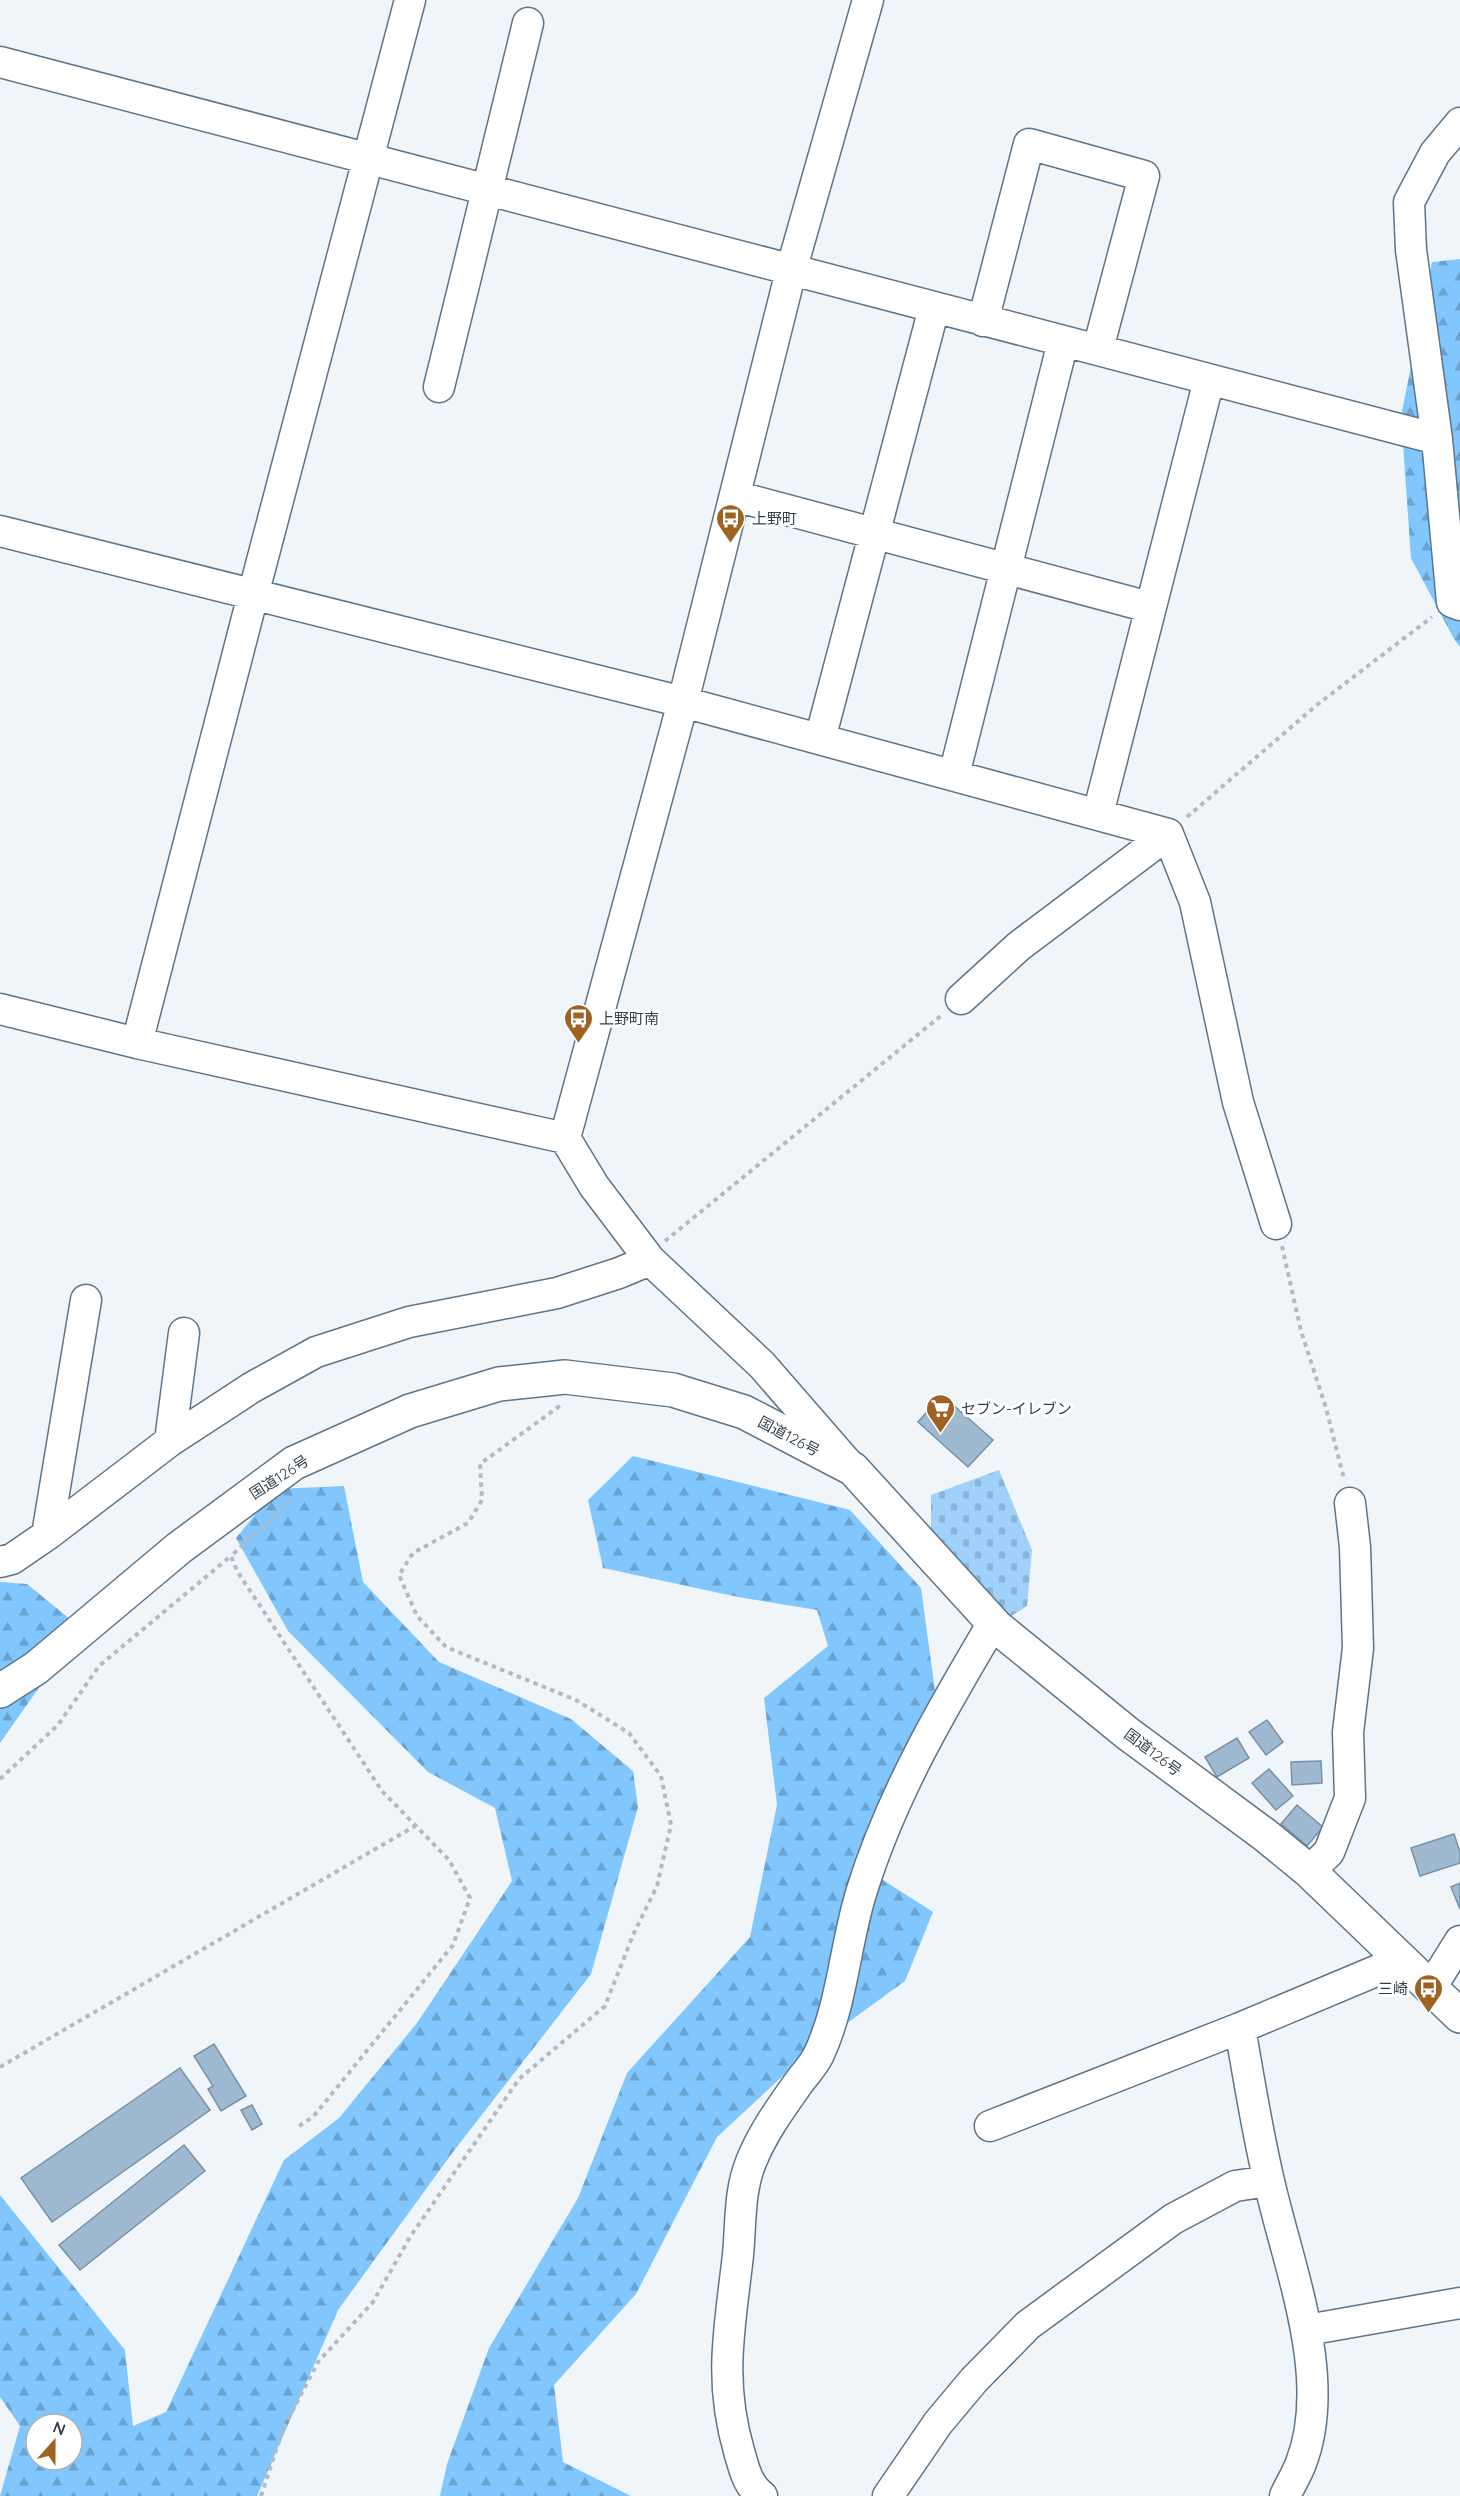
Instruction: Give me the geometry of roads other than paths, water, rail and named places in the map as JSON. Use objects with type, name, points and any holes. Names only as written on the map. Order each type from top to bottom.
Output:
[{"type":"highway","name":"国道126号","points":[[0,1691],[36,1668],[179,1548],[294,1463],[410,1411],[499,1384],[565,1377],[673,1390],[744,1412],[853,1469],[993,1623],[1127,1733],[1265,1834],[1309,1872],[1460,2016]]},
{"type":"street","points":[[138,1043],[367,157],[410,0]]},
{"type":"street","points":[[853,1469],[762,1365],[650,1260],[594,1186],[565,1138],[683,702],[791,271],[868,0]]},
{"type":"street","points":[[439,387],[528,23]]},
{"type":"street","points":[[0,62],[488,188],[791,271],[1437,439]]},
{"type":"street","points":[[1456,604],[1437,439],[1411,250],[1409,202],[1435,153],[1460,123]]},
{"type":"street","points":[[983,321],[1029,144],[1144,176],[1098,350]]},
{"type":"street","points":[[820,739],[934,308]]},
{"type":"street","points":[[954,775],[1063,342]]},
{"type":"street","points":[[1098,814],[1149,607],[1209,380]]},
{"type":"street","points":[[735,496],[1149,607]]},
{"type":"street","points":[[0,531],[683,702],[1168,834]]},
{"type":"street","points":[[962,999],[1019,946],[1168,834]]},
{"type":"street","points":[[1168,834],[1195,902],[1238,1102],[1276,1224]]},
{"type":"street","points":[[0,1009],[138,1043],[565,1138]]},
{"type":"street","points":[[0,1562],[12,1559],[47,1535],[170,1441],[251,1388],[316,1352],[409,1322],[557,1293],[619,1274],[650,1260]]},
{"type":"street","points":[[47,1535],[86,1300]]},
{"type":"street","points":[[170,1441],[184,1333]]},
{"type":"street","points":[[1309,1872],[1329,1852],[1350,1798],[1348,1732],[1358,1648],[1355,1547],[1350,1503]]},
{"type":"street","points":[[762,2496],[753,2489],[746,2476],[730,2420],[726,2346],[738,2254],[739,2212],[750,2163],[769,2125],[819,2056],[844,1971],[861,1892],[877,1847],[903,1785],[935,1720],[993,1623]]},
{"type":"street","points":[[1430,1989],[1460,1941]]},
{"type":"street","points":[[990,2126],[1240,2028],[1402,1960]]},
{"type":"street","points":[[1240,2028],[1269,2181],[1307,2330],[1312,2390],[1311,2422],[1302,2462],[1285,2496]]},
{"type":"street","points":[[888,2496],[938,2423],[974,2380],[1028,2325],[1173,2219],[1235,2186],[1269,2181]]},
{"type":"street","points":[[1307,2330],[1460,2303]]},
{"type":"place","name":"上野町","points":[[731,544]]},
{"type":"place","name":"上野町南","points":[[578,1044]]},
{"type":"place","name":"セブン-イレブン","points":[[940,1434]]},
{"type":"place","name":"三崎","points":[[1429,2014]]}]
